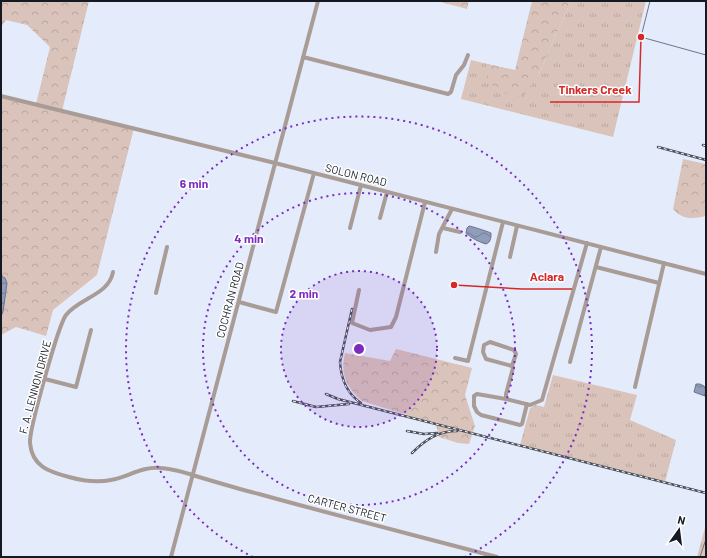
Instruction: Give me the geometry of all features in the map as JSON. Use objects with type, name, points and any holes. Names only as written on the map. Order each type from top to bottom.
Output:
[{"type":"street","name":"COCHRAN ROAD","points":[[170,557],[318,1]]},
{"type":"street","points":[[303,57],[448,94],[451,92],[456,75],[464,65],[468,55]]},
{"type":"street","name":"SOLON ROAD","points":[[1,96],[275,163],[706,274]]},
{"type":"street","points":[[239,302],[276,312],[314,173]]},
{"type":"street","points":[[350,228],[361,185]]},
{"type":"street","points":[[380,218],[387,192]]},
{"type":"street","points":[[359,290],[352,323],[370,330],[391,327],[396,317],[425,202]]},
{"type":"street","points":[[436,252],[439,234],[452,209]]},
{"type":"street","points":[[455,358],[468,361],[503,222]]},
{"type":"street","points":[[510,257],[517,226]]},
{"type":"street","points":[[443,228],[460,232]]},
{"type":"street","points":[[527,404],[522,424],[520,425],[481,415],[477,412],[473,401],[474,396],[477,394],[506,399],[527,404],[530,405],[542,400],[587,243]]},
{"type":"street","points":[[156,292],[168,247]]},
{"type":"street","points":[[570,362],[601,247]]},
{"type":"street","points":[[635,387],[664,263]]},
{"type":"street","points":[[596,267],[659,283]]},
{"type":"street","name":"F. A. LENNON DRIVE","points":[[113,272],[112,281],[101,291],[72,308],[64,318],[45,379],[32,428],[30,442],[32,452],[37,461],[47,470],[91,482],[112,480],[152,467],[171,469],[193,475]]},
{"type":"street","points":[[45,379],[76,387],[91,330]]},
{"type":"street","points":[[506,399],[513,368],[512,366],[516,354],[514,350],[490,342],[484,345],[483,352],[486,359],[512,366]]},
{"type":"street","name":"CARTER STREET","points":[[193,475],[497,557]]},
{"type":"green space","points":[[1,1],[89,1],[62,111],[134,128],[97,275],[53,310],[46,336],[16,327],[1,335],[1,316],[3,312],[5,278],[1,276],[1,96],[36,104],[50,47],[27,25],[6,20],[1,27]]},
{"type":"green space","points":[[437,1],[469,1],[467,9]]},
{"type":"green space","points":[[532,1],[571,1],[538,76],[536,76],[527,92],[521,97],[504,93],[487,82],[487,64],[515,70]]},
{"type":"green space","points":[[571,1],[646,1],[613,137],[461,99],[471,60],[538,76]]},
{"type":"green space","points":[[683,159],[706,164],[706,216],[688,218],[676,213],[673,209]]},
{"type":"green space","points":[[396,349],[472,368],[465,395],[475,426],[469,444],[458,443],[439,437],[436,424],[362,401],[352,391],[344,374],[343,367],[345,353],[390,361]]},
{"type":"green space","points":[[553,375],[637,395],[630,420],[676,440],[665,482],[520,445],[530,408],[536,405],[544,407]]},
{"type":"green space","points":[[706,524],[706,557],[697,557]]},
{"type":"water","points":[[469,226],[491,233],[490,241],[486,244],[475,240],[468,235],[466,233]]},
{"type":"water","points":[[1,276],[5,278],[7,283],[3,312],[1,316]]},
{"type":"water","points":[[696,384],[704,386],[706,390],[705,396],[694,392]]},
{"type":"waterway","points":[[650,1],[641,37],[706,55]]},
{"type":"waterway","points":[[700,557],[706,539]]},
{"type":"railway","points":[[658,147],[706,160]]},
{"type":"railway","points":[[352,309],[340,362],[345,385],[352,395],[361,403]]},
{"type":"railway","points":[[326,394],[338,399],[706,493]]},
{"type":"railway","points":[[293,401],[316,407],[349,404]]},
{"type":"railway","points":[[407,431],[424,434],[437,433]]},
{"type":"railway","points":[[412,453],[432,437],[450,431],[457,431]]},
{"type":"place","name":"Tinkers Creek","points":[[641,37]]},
{"type":"place","name":"Aclara","points":[[454,285]]}]
